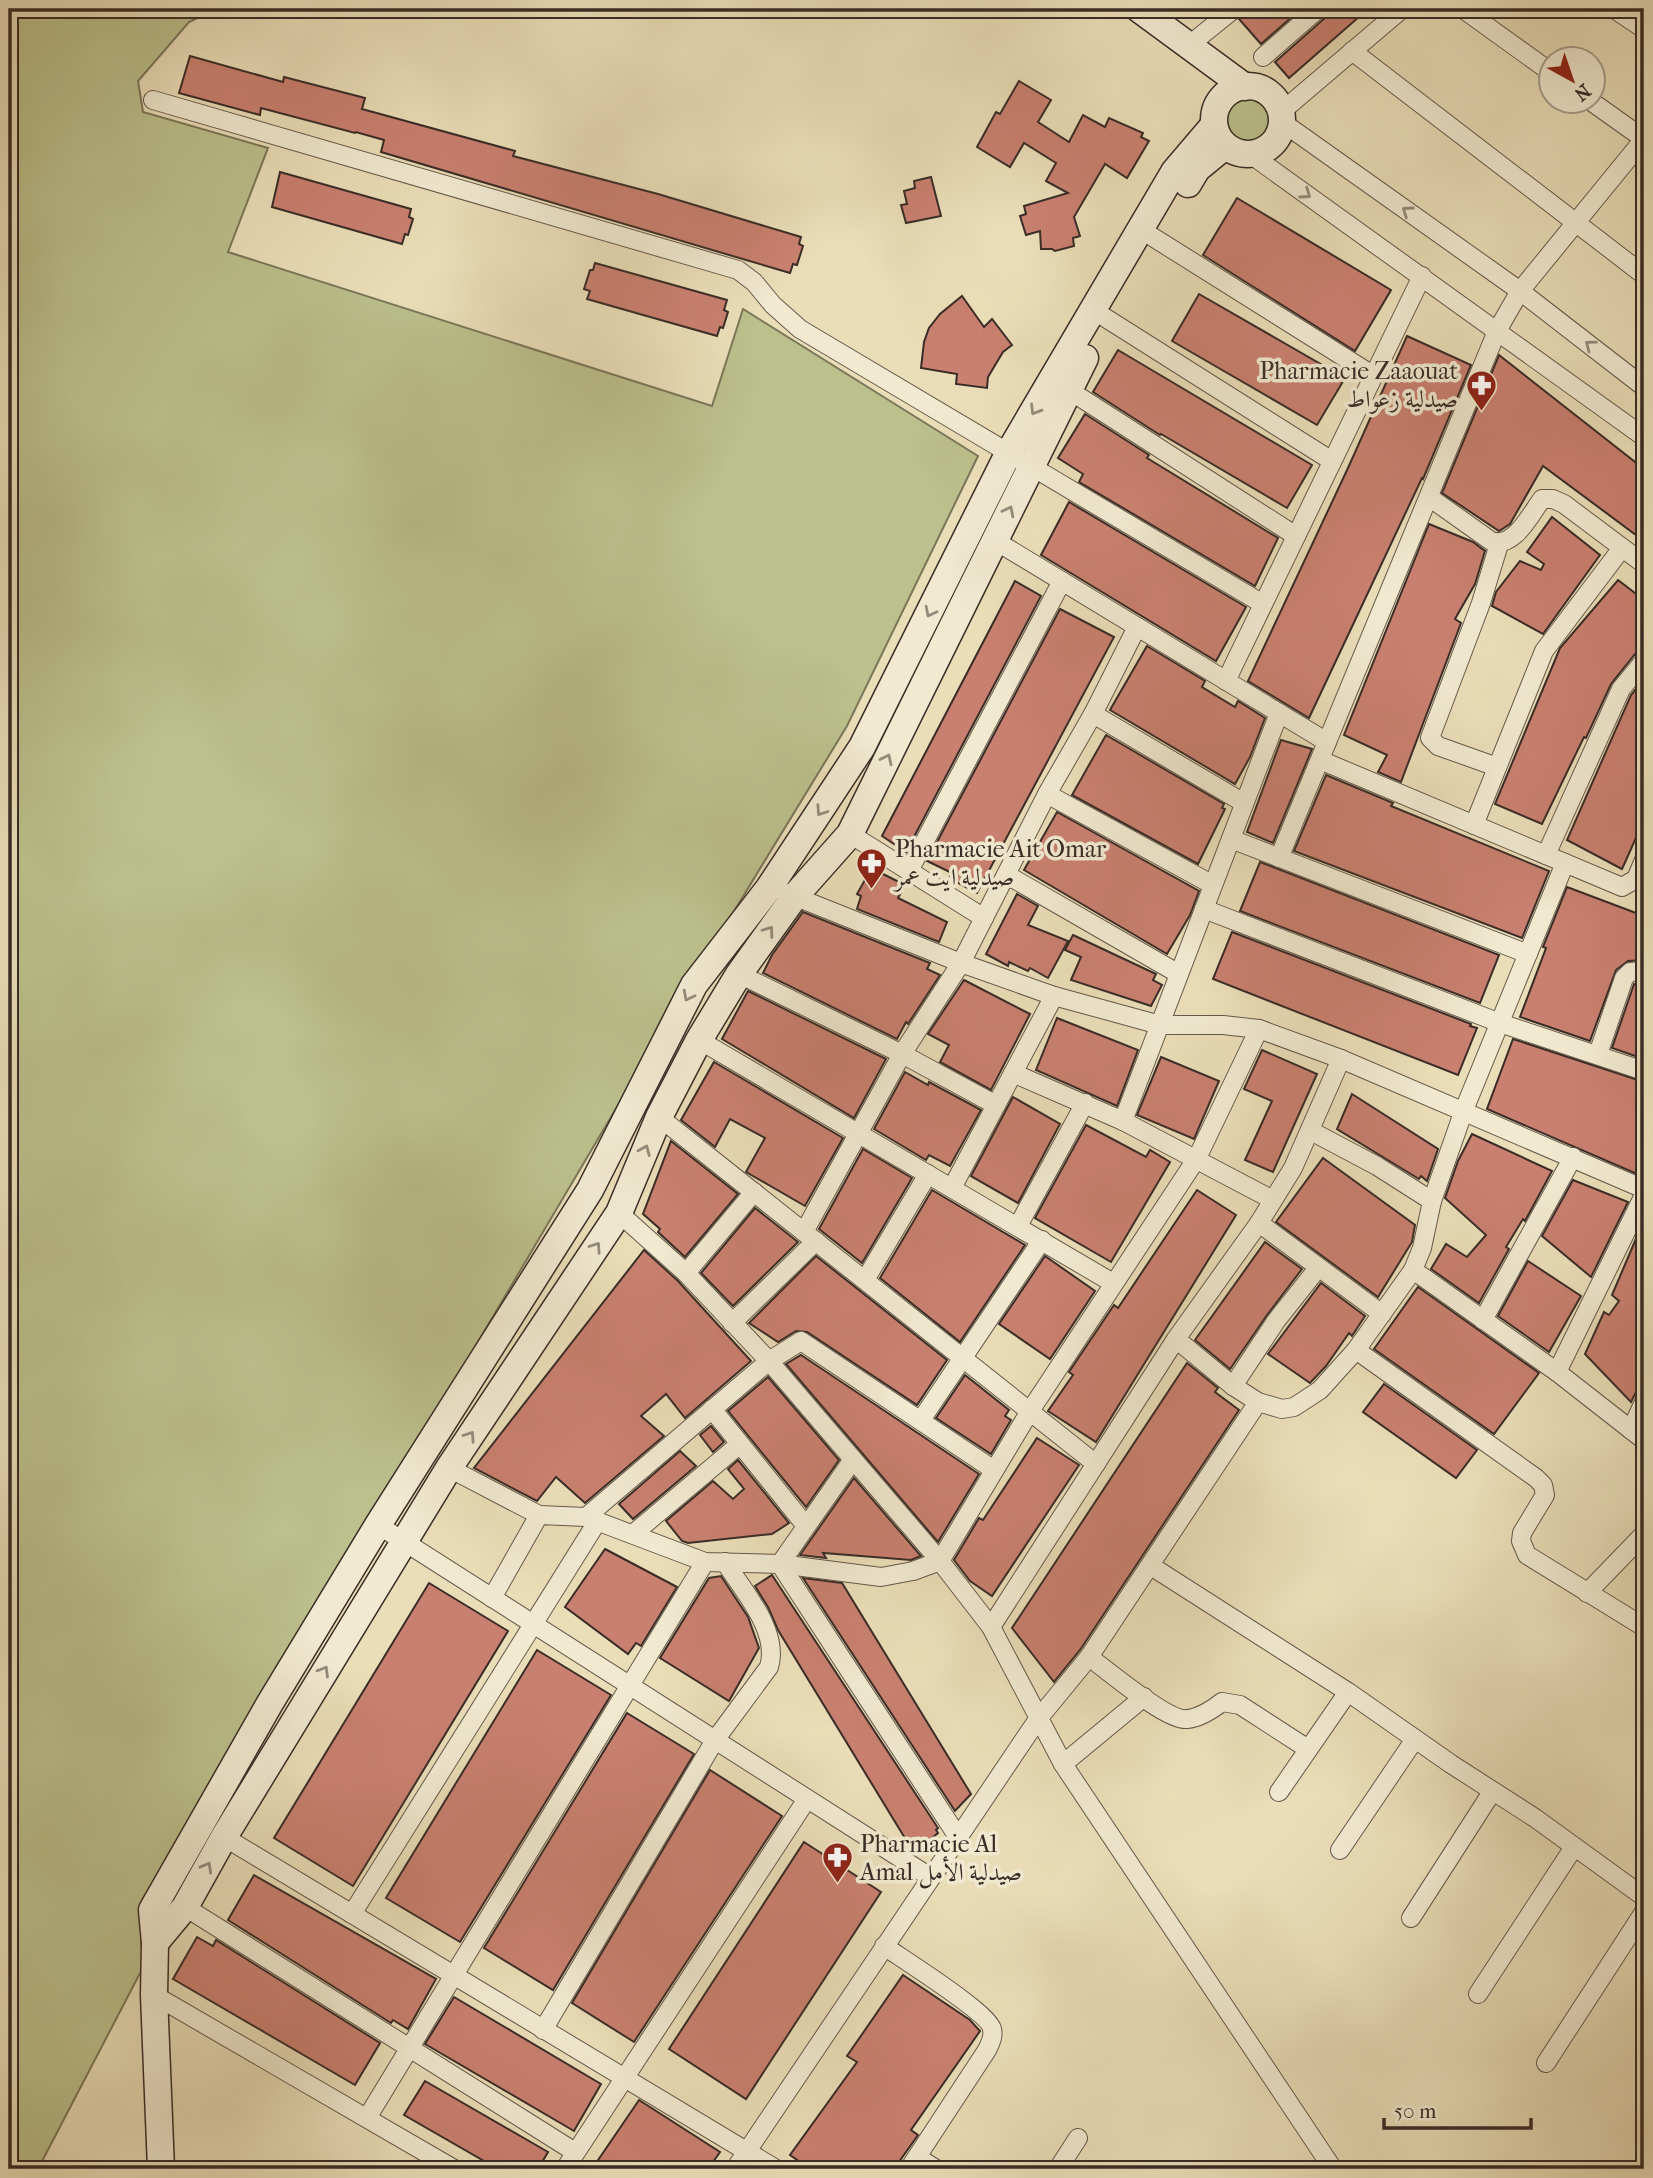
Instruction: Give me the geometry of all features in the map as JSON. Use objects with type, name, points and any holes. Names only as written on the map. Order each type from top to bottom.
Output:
[{"type":"street","points":[[1139,9],[1245,86]]},
{"type":"street","points":[[1196,52],[1234,9]]},
{"type":"street","points":[[1263,57],[1318,9]]},
{"type":"street","points":[[1228,131],[1268,147],[1275,140],[1281,117],[1402,9]]},
{"type":"street","points":[[1463,9],[1538,63]]},
{"type":"street","points":[[1614,9],[1644,29]]},
{"type":"street","points":[[1352,51],[1644,275]]},
{"type":"street","points":[[1196,52],[1228,131],[1644,437]]},
{"type":"street","points":[[155,1943],[185,1907],[224,1837],[402,1541],[619,1213],[659,1116],[738,974],[795,896],[850,834],[1031,467],[1061,385],[1099,314],[1147,234],[1174,172],[1228,131],[1236,89],[1255,87],[1271,96],[1281,117],[1520,291],[1644,387]]},
{"type":"street","points":[[153,100],[738,270],[754,282],[773,305],[800,329],[1263,604]]},
{"type":"street","points":[[1279,858],[1497,331],[1520,291],[1644,139],[1608,113]]},
{"type":"street","points":[[1147,234],[1374,376]]},
{"type":"street","points":[[1226,681],[1422,276]]},
{"type":"street","points":[[1099,314],[1332,461]]},
{"type":"street","points":[[161,2169],[152,1910],[270,1703],[378,1525],[590,1190],[694,985],[769,888],[862,747],[1008,454],[1061,385]]},
{"type":"street","points":[[1061,385],[1296,536]]},
{"type":"street","points":[[1429,497],[1499,544],[1507,541],[1520,529],[1542,499],[1547,498],[1564,504],[1644,564]]},
{"type":"street","points":[[994,540],[1327,742]]},
{"type":"street","points":[[1497,767],[1438,746],[1430,738],[1481,603],[1499,544]]},
{"type":"street","points":[[1474,825],[1544,651],[1622,548]]},
{"type":"street","points":[[909,871],[1062,581]]},
{"type":"street","points":[[732,1323],[810,1237],[858,1133],[902,1054],[961,963],[1047,794],[1093,714],[1137,627]]},
{"type":"street","points":[[1546,855],[1622,689],[1644,661]]},
{"type":"street","points":[[1123,1121],[1279,713]]},
{"type":"street","points":[[1093,714],[1244,803]]},
{"type":"street","points":[[1320,760],[1622,887],[1636,878],[1644,862]]},
{"type":"street","points":[[1047,794],[1213,885]]},
{"type":"street","points":[[850,834],[984,918]]},
{"type":"street","points":[[1231,839],[1528,954]]},
{"type":"street","points":[[1176,1339],[1233,1386],[1258,1402],[1282,1409],[1294,1407],[1320,1390],[1356,1350],[1413,1270],[1422,1248],[1432,1201],[1464,1110],[1565,863]]},
{"type":"street","points":[[1007,875],[1179,974]]},
{"type":"street","points":[[769,888],[1054,996],[1160,1025],[1223,1025],[1259,1029],[1341,1059],[1464,1110],[1644,1189]]},
{"type":"street","points":[[1204,909],[1500,1023],[1644,1071]]},
{"type":"street","points":[[1598,1054],[1624,978],[1630,972],[1639,969],[1644,971]]},
{"type":"street","points":[[738,974],[902,1054],[996,1105]]},
{"type":"street","points":[[952,1188],[1054,996]]},
{"type":"street","points":[[449,1468],[539,1515],[592,1519],[705,1562],[780,1564],[881,1577],[913,1571],[940,1561],[1030,1411],[1196,1158],[1259,1029]]},
{"type":"street","points":[[699,1040],[1113,1283]]},
{"type":"street","points":[[991,1627],[1176,1339],[1259,1223],[1293,1168],[1341,1059]]},
{"type":"street","points":[[1013,1073],[1123,1121],[1273,1200]]},
{"type":"street","points":[[1018,1226],[1085,1103]]},
{"type":"street","points":[[659,1116],[1096,1464]]},
{"type":"street","points":[[1311,1131],[1377,1166],[1432,1201]]},
{"type":"street","points":[[1483,1320],[1573,1157]]},
{"type":"street","points":[[865,1280],[928,1174]]},
{"type":"street","points":[[686,1273],[754,1192]]},
{"type":"street","points":[[1557,1372],[1644,1195]]},
{"type":"street","points":[[619,1213],[686,1273],[769,1361],[940,1561],[991,1627],[1063,1764],[1333,2169]]},
{"type":"street","points":[[1259,1223],[1382,1314]]},
{"type":"street","points":[[921,1420],[1042,1240]]},
{"type":"street","points":[[1233,1386],[1276,1321],[1318,1268]]},
{"type":"street","points":[[1413,1270],[1557,1372],[1638,1435],[1644,1402]]},
{"type":"street","points":[[352,1914],[533,1624],[592,1519],[712,1409],[769,1361],[803,1342],[994,1470]]},
{"type":"street","points":[[1356,1350],[1543,1485],[1545,1495],[1522,1533],[1522,1548],[1536,1562],[1644,1627]]},
{"type":"street","points":[[735,2169],[1038,1719],[1089,1657],[1258,1402]]},
{"type":"street","points":[[712,1409],[806,1526]]},
{"type":"street","points":[[633,1534],[740,1444]]},
{"type":"street","points":[[780,1564],[852,1461]]},
{"type":"street","points":[[492,1598],[539,1515]]},
{"type":"street","points":[[378,1525],[930,1877]]},
{"type":"street","points":[[1587,1593],[1644,1534]]},
{"type":"street","points":[[367,2119],[705,1562]]},
{"type":"street","points":[[543,2029],[715,1740],[769,1667],[772,1656],[764,1624],[725,1562]]},
{"type":"street","points":[[780,1564],[958,1838]]},
{"type":"street","points":[[1151,1566],[1348,1692],[1535,1818],[1644,1897]]},
{"type":"street","points":[[1089,1657],[1175,1717],[1187,1720],[1222,1702],[1240,1705],[1308,1749]]},
{"type":"street","points":[[1279,1792],[1348,1692]]},
{"type":"street","points":[[1063,1764],[1144,1697]]},
{"type":"street","points":[[1340,1850],[1415,1739]]},
{"type":"street","points":[[1411,1918],[1492,1791]]},
{"type":"street","points":[[565,2169],[807,1799]]},
{"type":"street","points":[[224,1837],[776,2169]]},
{"type":"street","points":[[1478,1994],[1574,1847]]},
{"type":"street","points":[[185,1907],[575,2152]]},
{"type":"street","points":[[1546,2063],[1644,1912]]},
{"type":"street","points":[[884,1946],[964,2001],[986,2019],[992,2029],[987,2050],[913,2163],[936,2169]]},
{"type":"street","points":[[154,1995],[454,2169]]},
{"type":"street","points":[[1058,2169],[1078,2138]]},
{"type":"green space","points":[[9,9],[216,9],[189,22],[138,81],[143,112],[268,148],[228,252],[712,406],[743,309],[978,456],[847,726],[695,975],[401,1472],[38,2169],[9,2169]]},
{"type":"green space","points":[[1247,97],[1265,104],[1272,122],[1265,140],[1247,147],[1229,140],[1222,122],[1229,104]]},
{"type":"building","points":[[1249,9],[1301,9],[1261,44],[1239,19]]},
{"type":"building","points":[[1329,9],[1368,9],[1289,78],[1275,62],[1325,18]]},
{"type":"building","points":[[190,56],[283,82],[284,77],[365,98],[362,109],[515,151],[513,156],[658,194],[801,237],[799,244],[803,246],[797,265],[793,264],[790,273],[381,152],[384,140],[356,132],[261,108],[260,115],[179,93]]},
{"type":"building","points":[[1019,81],[1051,100],[1038,122],[1069,142],[1083,115],[1105,127],[1109,118],[1143,133],[1141,137],[1149,141],[1127,178],[1105,164],[1074,217],[1080,236],[1073,238],[1074,246],[1055,251],[1041,249],[1040,231],[1026,235],[1020,216],[1026,214],[1024,206],[1068,193],[1046,181],[1056,163],[1024,143],[1010,167],[977,147],[996,112],[1000,114]]},
{"type":"building","points":[[280,172],[411,209],[409,217],[413,219],[408,235],[405,234],[402,244],[272,207]]},
{"type":"building","points":[[931,177],[941,216],[906,223],[901,205],[907,204],[904,191],[915,188],[914,181]]},
{"type":"building","points":[[1237,198],[1391,290],[1355,351],[1203,255]]},
{"type":"building","points":[[595,263],[727,300],[724,310],[728,312],[723,328],[720,327],[717,336],[587,299],[590,291],[584,289]]},
{"type":"building","points":[[1199,294],[1345,378],[1317,425],[1172,341]]},
{"type":"building","points":[[962,296],[984,327],[992,319],[1012,345],[1003,352],[988,377],[987,388],[956,384],[957,374],[921,368],[924,342],[929,328],[940,314]]},
{"type":"building","points":[[1407,336],[1471,365],[1423,479],[1309,718],[1248,681]]},
{"type":"building","points":[[1118,350],[1312,465],[1287,508],[1160,435],[1093,392]]},
{"type":"building","points":[[1499,355],[1644,469],[1644,541],[1543,466],[1510,524],[1499,531],[1442,493]]},
{"type":"building","points":[[1085,414],[1149,455],[1147,458],[1278,538],[1255,586],[1079,482],[1083,474],[1058,458]]},
{"type":"building","points":[[1069,502],[1246,607],[1216,661],[1041,555]]},
{"type":"building","points":[[1552,517],[1600,555],[1543,634],[1492,606],[1496,592],[1520,561],[1541,570],[1544,564],[1527,552]]},
{"type":"building","points":[[1429,524],[1473,542],[1485,551],[1475,584],[1455,619],[1461,623],[1401,782],[1378,772],[1387,755],[1344,735]]},
{"type":"building","points":[[1618,580],[1644,600],[1644,650],[1635,654],[1611,684],[1542,824],[1495,804],[1560,648]]},
{"type":"building","points":[[1015,581],[1041,596],[906,852],[882,836]]},
{"type":"building","points":[[1060,609],[1114,637],[977,893],[949,878],[952,873],[927,861]]},
{"type":"building","points":[[1147,646],[1205,681],[1202,687],[1235,707],[1238,701],[1265,718],[1250,757],[1235,784],[1110,710]]},
{"type":"building","points":[[1644,679],[1644,820],[1622,869],[1567,840],[1631,695]]},
{"type":"building","points":[[1106,735],[1224,804],[1222,808],[1225,809],[1198,864],[1072,795]]},
{"type":"building","points":[[1281,740],[1312,749],[1273,843],[1247,832]]},
{"type":"building","points":[[1326,775],[1393,803],[1391,806],[1549,871],[1522,938],[1294,851]]},
{"type":"building","points":[[1057,812],[1199,891],[1190,915],[1167,954],[1024,870]]},
{"type":"building","points":[[1260,862],[1499,955],[1480,1003],[1240,911]]},
{"type":"building","points":[[875,870],[905,885],[898,898],[947,922],[939,942],[857,909],[861,896],[857,894],[866,878],[871,879]]},
{"type":"building","points":[[1567,887],[1644,916],[1644,960],[1628,961],[1616,970],[1590,1041],[1520,1017],[1546,948],[1543,947]]},
{"type":"building","points":[[1017,894],[1038,906],[1028,925],[1068,941],[1048,978],[1030,968],[1028,971],[1009,962],[1008,966],[986,954]]},
{"type":"building","points":[[803,912],[930,963],[927,969],[940,975],[897,1039],[763,973],[772,955]]},
{"type":"building","points":[[1232,932],[1471,1024],[1470,1026],[1477,1028],[1458,1075],[1213,979]]},
{"type":"building","points":[[1073,935],[1156,974],[1153,980],[1162,985],[1151,1006],[1071,980],[1081,957],[1065,950]]},
{"type":"building","points":[[964,980],[1030,1014],[991,1090],[940,1062],[949,1045],[928,1034]]},
{"type":"building","points":[[1644,982],[1644,1059],[1612,1048],[1634,984]]},
{"type":"building","points":[[748,991],[886,1059],[854,1118],[722,1039]]},
{"type":"building","points":[[1057,1018],[1138,1050],[1117,1106],[1036,1070]]},
{"type":"building","points":[[1513,1039],[1644,1082],[1644,1177],[1487,1109]]},
{"type":"building","points":[[1262,1050],[1317,1074],[1273,1172],[1245,1160],[1272,1101],[1244,1089]]},
{"type":"building","points":[[1161,1057],[1219,1081],[1194,1139],[1137,1115]]},
{"type":"building","points":[[714,1062],[843,1138],[805,1206],[746,1172],[765,1138],[730,1119],[715,1147],[681,1120]]},
{"type":"building","points":[[905,1072],[981,1110],[950,1166],[929,1155],[926,1160],[874,1129]]},
{"type":"building","points":[[1352,1094],[1438,1149],[1427,1181],[1421,1176],[1419,1179],[1337,1129]]},
{"type":"building","points":[[1013,1097],[1060,1124],[1018,1203],[971,1176]]},
{"type":"building","points":[[1086,1125],[1146,1157],[1150,1150],[1170,1162],[1111,1262],[1035,1218]]},
{"type":"building","points":[[1472,1134],[1552,1171],[1525,1221],[1523,1219],[1506,1247],[1509,1249],[1479,1303],[1431,1269],[1446,1244],[1467,1257],[1486,1235],[1445,1198],[1458,1161]]},
{"type":"building","points":[[671,1141],[738,1194],[685,1257],[643,1214]]},
{"type":"building","points":[[863,1149],[912,1178],[862,1263],[819,1229]]},
{"type":"building","points":[[1323,1158],[1415,1225],[1412,1242],[1378,1297],[1276,1222]]},
{"type":"building","points":[[1573,1180],[1628,1202],[1591,1277],[1542,1236]]},
{"type":"building","points":[[932,1190],[1025,1245],[960,1342],[880,1278]]},
{"type":"building","points":[[1197,1190],[1236,1215],[1096,1442],[1048,1411],[1073,1375],[1069,1372],[1114,1305],[1118,1308]]},
{"type":"building","points":[[755,1208],[798,1242],[733,1306],[701,1273]]},
{"type":"building","points":[[1644,1220],[1644,1376],[1631,1402],[1585,1354],[1604,1312],[1609,1315],[1619,1301],[1612,1295]]},
{"type":"building","points":[[1265,1242],[1302,1269],[1230,1369],[1195,1340]]},
{"type":"building","points":[[644,1250],[678,1281],[751,1361],[685,1418],[666,1394],[641,1416],[664,1436],[585,1503],[556,1477],[537,1501],[474,1468]]},
{"type":"building","points":[[816,1256],[947,1360],[917,1405],[807,1332],[796,1331],[778,1342],[749,1323]]},
{"type":"building","points":[[1045,1256],[1095,1291],[1050,1359],[999,1324]]},
{"type":"building","points":[[1528,1261],[1581,1296],[1549,1352],[1498,1316]]},
{"type":"building","points":[[1321,1283],[1365,1316],[1352,1336],[1349,1333],[1326,1366],[1310,1383],[1268,1354]]},
{"type":"building","points":[[1418,1287],[1539,1373],[1494,1434],[1374,1349]]},
{"type":"building","points":[[801,1355],[979,1474],[938,1542],[786,1364]]},
{"type":"building","points":[[1187,1363],[1218,1388],[1215,1392],[1239,1410],[1080,1650],[1054,1682],[1012,1628]]},
{"type":"building","points":[[965,1375],[1009,1410],[1005,1416],[1011,1420],[991,1454],[936,1418]]},
{"type":"building","points":[[768,1377],[839,1460],[806,1507],[728,1411]]},
{"type":"building","points":[[1384,1384],[1477,1450],[1456,1478],[1363,1412]]},
{"type":"building","points":[[711,1426],[724,1442],[713,1452],[700,1435]]},
{"type":"building","points":[[1037,1438],[1079,1465],[992,1596],[970,1581],[954,1560],[979,1518],[983,1520]]},
{"type":"building","points":[[680,1451],[696,1466],[633,1519],[619,1504]]},
{"type":"building","points":[[738,1460],[789,1523],[772,1534],[688,1543],[682,1541],[666,1521],[713,1481],[733,1499],[744,1489],[728,1469]]},
{"type":"building","points":[[854,1478],[921,1556],[911,1560],[823,1553],[826,1558],[800,1555]]},
{"type":"building","points":[[605,1549],[677,1587],[641,1646],[636,1643],[628,1654],[565,1607]]},
{"type":"building","points":[[772,1575],[938,1828],[938,1833],[914,1853],[778,1630],[755,1586]]},
{"type":"building","points":[[721,1576],[748,1617],[759,1648],[729,1701],[660,1658],[709,1578]]},
{"type":"building","points":[[803,1578],[842,1583],[971,1794],[955,1811]]},
{"type":"building","points":[[429,1583],[508,1631],[353,1886],[274,1838]]},
{"type":"building","points":[[537,1650],[611,1695],[460,1942],[386,1898]]},
{"type":"building","points":[[627,1713],[694,1754],[553,1990],[484,1948]]},
{"type":"building","points":[[710,1770],[782,1816],[634,2042],[572,2003]]},
{"type":"building","points":[[804,1842],[881,1892],[746,2099],[669,2049]]},
{"type":"building","points":[[254,1875],[436,1979],[408,2029],[393,2020],[391,2023],[228,1920]]},
{"type":"building","points":[[197,1937],[213,1946],[216,1940],[380,2043],[355,2085],[173,1979]]},
{"type":"building","points":[[903,1975],[970,2020],[980,2031],[911,2130],[918,2135],[894,2169],[810,2169],[790,2155],[857,2062],[847,2056]]},
{"type":"building","points":[[454,1997],[601,2084],[574,2131],[425,2044]]},
{"type":"building","points":[[425,2081],[548,2152],[538,2169],[498,2169],[404,2115]]},
{"type":"building","points":[[639,2100],[720,2152],[708,2169],[592,2169]]},
{"type":"place","name":"Pharmacie Zaaouat صيدلية زعواط","points":[[1481,412]]},
{"type":"place","name":"Pharmacie Ait Omar صيدلية ايت عمر","points":[[872,890]]},
{"type":"place","name":"Pharmacie Al Amal صيدلية الأمل","points":[[837,1885]]}]
